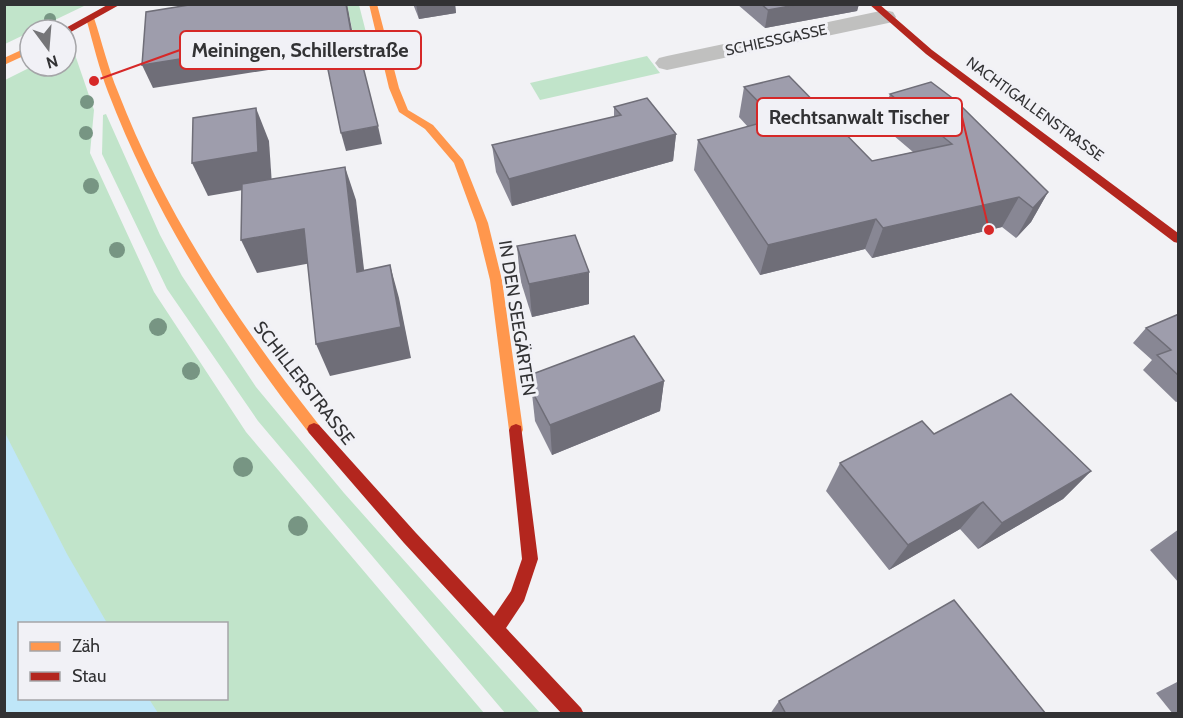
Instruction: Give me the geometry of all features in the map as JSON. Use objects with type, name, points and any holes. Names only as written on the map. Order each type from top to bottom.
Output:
[{"type":"street","points":[[78,24],[117,4]]},
{"type":"street","name":"IN DEN SEEGÄRTEN","points":[[373,4],[391,77],[404,112],[429,127],[446,143],[459,162],[482,223],[496,280],[507,347],[530,559],[518,595],[497,627]]},
{"type":"street","name":"SCHIESSGASSE","points":[[667,63],[879,11]]},
{"type":"street","name":"NACHTIGALLENSTRASSE","points":[[879,11],[1179,239]]},
{"type":"street","name":"SCHILLERSTRASSE","points":[[90,18],[117,102],[168,212],[209,283],[256,355],[302,414],[391,517],[497,627],[575,714]]},
{"type":"street","points":[[4,62],[18,55]]},
{"type":"green space","points":[[5,4],[86,4],[59,18],[18,18],[18,38],[5,44]]},
{"type":"green space","points":[[347,5],[359,5],[369,44],[356,47]]},
{"type":"green space","points":[[647,56],[660,73],[540,100],[530,83]]},
{"type":"green space","points":[[78,63],[94,110],[90,153],[154,292],[246,432],[484,713],[5,714],[5,80],[18,74],[18,78],[78,78]]},
{"type":"green space","points":[[106,114],[160,235],[182,276],[256,387],[344,493],[540,713],[505,713],[258,421],[167,289],[102,154],[103,115]]},
{"type":"water","points":[[4,431],[67,554],[106,622],[18,622],[18,700],[150,700],[158,713],[5,713]]},
{"type":"building","points":[[195,4],[346,4],[351,32],[142,65],[146,12]]},
{"type":"building","points":[[761,4],[801,4],[768,10]]},
{"type":"building","points":[[356,39],[378,126],[341,133],[323,45]]},
{"type":"building","points":[[789,76],[872,161],[952,144],[890,94],[931,82],[955,100],[1048,192],[1033,208],[1019,197],[883,228],[876,219],[768,245],[698,140],[775,119],[744,87]]},
{"type":"building","points":[[647,98],[676,134],[509,179],[492,145],[621,115],[614,107]]},
{"type":"building","points":[[256,108],[258,152],[192,163],[193,118]]},
{"type":"building","points":[[345,167],[357,272],[390,265],[401,327],[316,344],[304,229],[241,240],[242,184]]},
{"type":"building","points":[[575,235],[589,272],[529,284],[517,246]]},
{"type":"building","points":[[1179,314],[1179,376],[1157,355],[1171,350],[1146,328]]},
{"type":"building","points":[[634,336],[664,381],[550,425],[532,391],[530,375]]},
{"type":"building","points":[[1011,394],[1091,471],[1002,523],[983,502],[908,545],[840,463],[922,421],[934,434]]},
{"type":"building","points":[[954,600],[1046,714],[786,714],[779,701]]},
{"type":"traffic: slow","points":[[373,4],[394,88],[404,112],[429,127],[459,162],[482,223],[496,280],[516,430]]},
{"type":"traffic: slow","points":[[90,18],[113,92],[153,182],[176,226],[227,310],[314,429]]},
{"type":"traffic: slow","points":[[4,62],[18,55]]},
{"type":"traffic: jam","points":[[78,25],[117,4]]},
{"type":"traffic: jam","points":[[873,4],[929,52],[1178,239]]},
{"type":"traffic: jam","points":[[314,429],[410,538],[575,714]]},
{"type":"traffic: jam","points":[[497,627],[518,595],[530,559],[516,430]]},
{"type":"place","name":"Meiningen, Schillerstraße","points":[[94,81]]},
{"type":"place","name":"Rechtsanwalt Tischer","points":[[989,230]]}]
